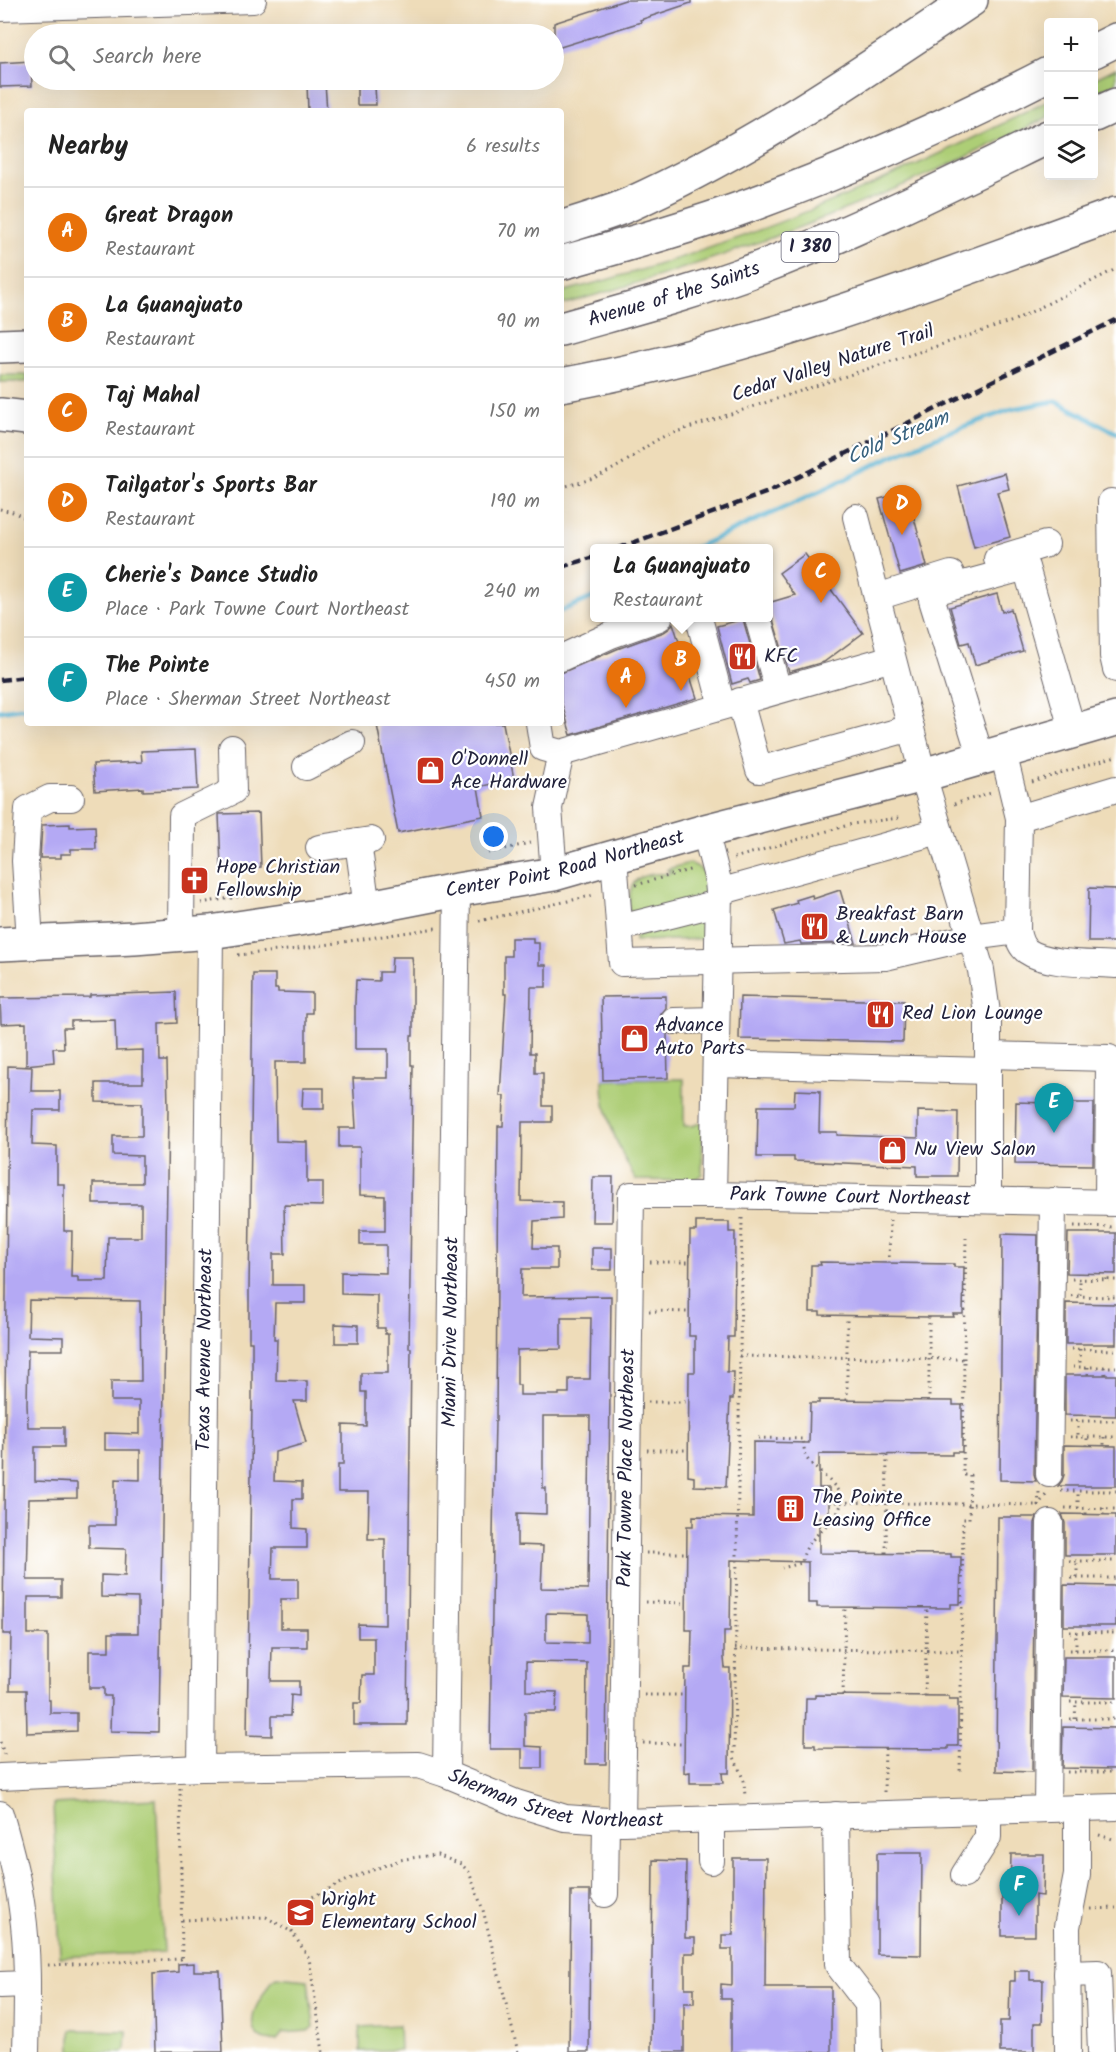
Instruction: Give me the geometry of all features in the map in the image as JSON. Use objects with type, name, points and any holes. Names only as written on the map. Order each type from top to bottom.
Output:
[{"type":"main road","points":[[564,227],[628,204],[745,146],[835,91],[971,0]]},
{"type":"main road","points":[[1098,49],[1116,40]]},
{"type":"main road","points":[[564,262],[642,241],[773,196],[879,154],[1044,76]]},
{"type":"main road","points":[[1098,114],[1116,105]]},
{"type":"main road","name":"Avenue of the Saints","points":[[564,328],[699,289],[758,268],[897,210],[1044,139]]},
{"type":"main road","points":[[564,385],[753,340],[895,294],[1116,214]]},
{"type":"main road","points":[[0,346],[24,345]]},
{"type":"main road","points":[[0,408],[24,407]]},
{"type":"main road","points":[[0,414],[24,418]]},
{"type":"main road","name":"Center Point Road Northeast","points":[[15,943],[367,908],[554,874],[705,831],[922,775],[1116,719]]},
{"type":"street","points":[[0,8],[85,3],[253,0]]},
{"type":"street","points":[[1116,502],[1111,502],[1113,656],[1116,669]]},
{"type":"street","name":"Park Towne Court Northeast","points":[[856,517],[922,775],[981,970],[988,1020],[988,1200]]},
{"type":"street","points":[[877,597],[1046,544]]},
{"type":"street","points":[[1073,732],[1026,567],[933,594],[932,600],[1019,818],[1017,931],[1019,941],[1027,951],[1038,957],[1116,965]]},
{"type":"street","points":[[564,657],[611,635],[647,622]]},
{"type":"street","points":[[700,622],[759,770],[911,728]]},
{"type":"street","points":[[759,622],[778,690]]},
{"type":"street","points":[[539,726],[543,748],[561,753],[892,658]]},
{"type":"street","points":[[306,766],[352,742]]},
{"type":"street","name":"Texas Avenue Northeast","points":[[201,1768],[191,924],[182,816],[233,791],[232,748]]},
{"type":"street","points":[[554,874],[549,808],[561,753]]},
{"type":"street","points":[[1019,818],[1116,789]]},
{"type":"street","points":[[15,943],[25,861],[28,809],[51,798],[71,798]]},
{"type":"street","points":[[705,831],[718,881],[719,897],[713,1195]]},
{"type":"street","points":[[620,928],[939,831]]},
{"type":"street","points":[[319,848],[364,841],[367,908]]},
{"type":"street","points":[[614,857],[622,963],[885,957],[971,937],[1017,931]]},
{"type":"street","name":"Miami Drive Northeast","points":[[446,1774],[457,890]]},
{"type":"street","points":[[674,1021],[716,1020]]},
{"type":"street","points":[[717,1064],[988,1063],[1109,1058],[1110,1210]]},
{"type":"street","name":"Park Towne Place Northeast","points":[[605,1894],[624,1743],[631,1195],[713,1195]]},
{"type":"street","name":"Park Towne Court Northeast","points":[[713,1195],[1053,1201],[1110,1210]]},
{"type":"street","points":[[1053,1201],[1050,1421],[1063,1484]]},
{"type":"street","points":[[1047,1809],[1050,1561],[1053,1513]]},
{"type":"street","name":"Sherman Street Northeast","points":[[3,1770],[418,1765],[516,1803],[565,1818],[614,1821],[1116,1807]]},
{"type":"street","points":[[1068,2052],[1067,1927],[1077,1875],[1077,1808]]},
{"type":"street","points":[[964,1875],[988,1838],[988,1810]]},
{"type":"street","points":[[0,1814],[10,1849],[22,1909],[27,1984],[26,2052]]},
{"type":"street","points":[[836,1815],[838,1965],[868,2004],[869,2052]]},
{"type":"street","points":[[711,1819],[711,1861]]},
{"type":"street","points":[[1067,1974],[1098,1973],[1101,2052]]},
{"type":"street","points":[[0,1985],[27,1984]]},
{"type":"path","name":"Cedar Valley Nature Trail","points":[[564,486],[600,476],[667,435],[1013,321],[1116,269]]},
{"type":"path","points":[[0,509],[24,518]]},
{"type":"path","points":[[729,859],[852,824],[900,818]]},
{"type":"path","points":[[488,853],[551,838]]},
{"type":"path","points":[[631,886],[699,867]]},
{"type":"path","points":[[191,924],[273,891]]},
{"type":"path","points":[[471,923],[601,893]]},
{"type":"path","points":[[233,956],[444,927]]},
{"type":"path","points":[[742,1195],[734,1756],[744,1781],[745,1803]]},
{"type":"path","points":[[889,1263],[891,1198]]},
{"type":"path","points":[[1073,1233],[1073,1226],[1089,1226],[1110,1210]]},
{"type":"path","points":[[1110,1210],[1116,1227]]},
{"type":"path","points":[[1107,1233],[1110,1210]]},
{"type":"path","points":[[1089,1226],[1089,1233]]},
{"type":"path","points":[[960,1775],[963,1519],[969,1519],[970,1504],[970,1475],[963,1475],[966,1238]]},
{"type":"path","points":[[630,1262],[690,1262]]},
{"type":"path","points":[[1089,1273],[1089,1279]]},
{"type":"path","points":[[1106,1274],[1106,1280]]},
{"type":"path","points":[[1052,1279],[1116,1280]]},
{"type":"path","points":[[1080,1279],[1080,1296]]},
{"type":"path","points":[[1070,1303],[1071,1296],[1116,1297]]},
{"type":"path","points":[[1088,1304],[1089,1296]]},
{"type":"path","points":[[1105,1304],[1106,1297]]},
{"type":"path","points":[[629,1310],[689,1312]]},
{"type":"path","points":[[846,1400],[847,1316]]},
{"type":"path","points":[[929,1317],[929,1401]]},
{"type":"path","points":[[1088,1344],[1088,1350]]},
{"type":"path","points":[[1105,1344],[1105,1350]]},
{"type":"path","points":[[1051,1349],[1116,1350]]},
{"type":"path","points":[[1080,1349],[1080,1367]]},
{"type":"path","points":[[739,1356],[964,1359]]},
{"type":"path","points":[[1070,1375],[1070,1367],[1116,1367]]},
{"type":"path","points":[[1088,1367],[1088,1375]]},
{"type":"path","points":[[1104,1367],[1105,1375]]},
{"type":"path","points":[[628,1402],[689,1402]]},
{"type":"path","points":[[1087,1415],[1087,1421]]},
{"type":"path","points":[[1104,1421],[1105,1415]]},
{"type":"path","points":[[1050,1421],[1116,1421]]},
{"type":"path","points":[[1078,1421],[1078,1437]]},
{"type":"path","points":[[785,1431],[785,1438]]},
{"type":"path","points":[[1070,1445],[1070,1437],[1116,1437]]},
{"type":"path","points":[[1087,1437],[1087,1446]]},
{"type":"path","points":[[1104,1437],[1104,1446]]},
{"type":"path","points":[[758,1438],[803,1438],[805,1455],[813,1467],[828,1479],[840,1494],[842,1502],[839,1510],[812,1539],[802,1555],[802,1563],[782,1568]]},
{"type":"path","points":[[627,1450],[688,1450]]},
{"type":"path","points":[[886,1553],[887,1454]]},
{"type":"path","points":[[1078,1491],[1078,1508]]},
{"type":"path","points":[[829,1502],[970,1504],[1053,1513],[1078,1508],[1116,1509]]},
{"type":"path","points":[[1086,1508],[1086,1514]]},
{"type":"path","points":[[1103,1508],[1103,1515]]},
{"type":"path","points":[[626,1553],[686,1553]]},
{"type":"path","points":[[1050,1561],[1116,1561]]},
{"type":"path","points":[[1077,1561],[1077,1578]]},
{"type":"path","points":[[1068,1585],[1068,1578],[1116,1578]]},
{"type":"path","points":[[625,1602],[686,1603]]},
{"type":"path","points":[[843,1695],[845,1607]]},
{"type":"path","points":[[925,1695],[927,1608]]},
{"type":"path","points":[[1049,1632],[1116,1633]]},
{"type":"path","points":[[1076,1632],[1076,1650]]},
{"type":"path","points":[[735,1648],[961,1651]]},
{"type":"path","points":[[1067,1657],[1068,1650],[1116,1650]]},
{"type":"path","points":[[624,1695],[685,1695]]},
{"type":"path","points":[[1048,1701],[1116,1702]]},
{"type":"path","points":[[1075,1719],[1076,1702]]},
{"type":"path","points":[[1067,1727],[1067,1719],[1116,1719]]},
{"type":"path","points":[[0,1742],[3,1770]]},
{"type":"path","points":[[624,1743],[684,1744]]},
{"type":"path","points":[[884,1798],[885,1749]]},
{"type":"path","points":[[1047,1772],[1116,1772]]},
{"type":"path","points":[[48,1965],[182,1961],[180,1784]]},
{"type":"path","points":[[292,1932],[298,1914],[310,1898],[354,1877],[400,1860],[418,1857],[437,1855],[461,1864],[469,1872],[483,1910],[518,2052]]},
{"type":"path","points":[[1088,1909],[1116,1908]]},
{"type":"path","points":[[182,1920],[266,1917],[292,1932],[309,1959],[323,2052]]},
{"type":"green space","points":[[1116,68],[1116,83],[1098,92],[1098,77]]},
{"type":"green space","points":[[1044,103],[1044,119],[870,199],[748,246],[564,304],[564,291],[687,256],[749,234],[930,158]]},
{"type":"green space","points":[[0,375],[24,375],[24,382],[0,382]]},
{"type":"green space","points":[[689,863],[704,872],[709,893],[637,916],[629,911],[630,892],[636,880],[649,875],[668,874],[671,871],[668,869]]},
{"type":"green space","points":[[705,914],[708,939],[635,941],[635,936]]},
{"type":"green space","points":[[684,1079],[684,1126],[703,1122],[702,1174],[693,1181],[636,1180],[613,1132],[605,1106],[603,1080]]},
{"type":"green space","points":[[156,1799],[164,1952],[60,1957],[53,1804]]},
{"type":"green space","points":[[276,1977],[308,1980],[314,2027],[308,2031],[283,2033],[277,2040],[262,2039],[253,2027],[254,2013],[271,1981]]},
{"type":"green space","points":[[399,2025],[400,2050],[360,2051],[360,2027]]},
{"type":"green space","points":[[71,2030],[127,2031],[126,2047],[123,2052],[71,2052]]},
{"type":"building","points":[[625,0],[691,0],[691,3],[640,20],[641,22],[564,46],[564,24],[554,23]]},
{"type":"building","points":[[24,61],[24,86],[0,87],[0,63]]},
{"type":"building","points":[[307,90],[326,90],[327,108],[308,108]]},
{"type":"building","points":[[357,90],[375,90],[376,105],[357,105]]},
{"type":"building","points":[[1005,473],[1009,489],[997,492],[1010,537],[974,547],[958,486]]},
{"type":"building","points":[[907,492],[927,566],[900,574],[879,499]]},
{"type":"building","points":[[805,554],[863,633],[824,662],[789,672],[773,619],[773,602],[795,595],[779,573]]},
{"type":"building","points":[[997,594],[1002,612],[1011,609],[1023,651],[975,665],[969,642],[961,644],[950,607]]},
{"type":"building","name":"KFC","points":[[744,622],[760,680],[750,683],[748,679],[732,684],[717,626]]},
{"type":"building","points":[[673,623],[697,698],[571,735],[564,711],[564,672],[670,628]]},
{"type":"building","name":"O'Donnell Ace Hardware","points":[[377,726],[504,726],[514,779],[478,787],[483,816],[398,833]]},
{"type":"building","points":[[196,749],[198,789],[143,791],[143,788],[95,791],[93,764],[142,762],[141,751]]},
{"type":"building","points":[[259,813],[261,867],[221,868],[219,814]]},
{"type":"building","points":[[70,824],[70,827],[95,826],[96,849],[71,849],[71,854],[61,854],[61,858],[40,858],[42,825]]},
{"type":"building","points":[[1089,888],[1116,889],[1116,942],[1088,942]]},
{"type":"building","name":"Breakfast Barn & Lunch House","points":[[840,890],[856,943],[801,944],[800,941],[784,944],[774,910],[797,903],[796,900],[812,895],[813,899]]},
{"type":"building","points":[[511,938],[533,938],[533,943],[539,943],[539,965],[546,965],[546,987],[531,987],[530,1053],[535,1053],[535,1073],[543,1073],[543,1106],[552,1106],[552,1122],[522,1122],[521,1201],[562,1202],[562,1219],[534,1221],[533,1248],[557,1248],[557,1269],[522,1269],[521,1297],[611,1296],[606,1764],[586,1764],[587,1663],[526,1662],[526,1691],[557,1692],[556,1712],[525,1712],[525,1746],[542,1747],[542,1768],[522,1768],[522,1749],[490,1749],[498,1126],[503,1126],[504,1096],[500,1096],[506,994],[504,994],[504,956],[511,956]],"holes":[[[561,1318],[591,1318],[590,1379],[569,1379],[569,1393],[520,1395],[520,1385],[517,1385],[517,1350],[561,1349]],[[543,1416],[590,1416],[588,1589],[541,1588],[543,1546],[517,1545],[517,1513],[546,1514],[546,1488],[543,1488]],[[547,1613],[588,1614],[588,1643],[546,1642]]]},
{"type":"building","points":[[392,957],[412,957],[413,967],[407,1725],[354,1725],[354,1703],[361,1703],[362,1675],[374,1675],[374,1638],[358,1638],[358,1624],[385,1625],[385,1539],[368,1539],[369,1492],[338,1492],[338,1465],[343,1465],[343,1425],[366,1426],[366,1392],[361,1392],[361,1373],[388,1373],[388,1334],[385,1334],[385,1328],[377,1328],[377,1295],[341,1294],[341,1272],[386,1273],[386,1245],[360,1245],[360,1231],[385,1231],[385,1196],[360,1195],[360,1147],[339,1147],[339,1128],[356,1128],[353,1078],[388,1078],[388,1049],[355,1049],[355,1002],[356,980],[379,981],[379,972],[391,972]]},
{"type":"building","points":[[253,974],[275,974],[275,989],[278,989],[278,992],[312,993],[312,1013],[306,1013],[306,1062],[275,1062],[276,1141],[307,1142],[307,1182],[323,1182],[323,1206],[284,1205],[285,1254],[273,1254],[273,1285],[305,1285],[305,1303],[275,1303],[276,1380],[307,1381],[307,1401],[294,1401],[306,1443],[275,1452],[274,1481],[302,1482],[302,1499],[293,1499],[293,1528],[307,1529],[307,1548],[273,1548],[272,1579],[298,1579],[298,1599],[281,1599],[281,1628],[307,1628],[307,1647],[272,1647],[271,1681],[299,1681],[299,1696],[291,1695],[290,1716],[272,1716],[272,1736],[247,1735],[252,1404],[249,1291]]},
{"type":"building","points":[[176,992],[177,1023],[159,1024],[160,1061],[167,1061],[168,1109],[159,1732],[110,1731],[111,1696],[104,1696],[104,1688],[89,1688],[89,1651],[109,1651],[109,1633],[138,1633],[138,1598],[101,1597],[101,1575],[125,1576],[126,1549],[89,1548],[89,1525],[115,1525],[115,1479],[140,1480],[140,1450],[105,1450],[105,1433],[139,1434],[139,1401],[111,1401],[111,1381],[141,1381],[140,1301],[29,1300],[28,1336],[63,1337],[63,1350],[28,1350],[28,1427],[64,1427],[64,1447],[35,1447],[35,1481],[77,1483],[77,1498],[29,1499],[27,1580],[61,1580],[61,1597],[28,1597],[28,1634],[48,1634],[50,1713],[77,1713],[77,1731],[27,1733],[26,1690],[10,1690],[11,1634],[3,1634],[8,1066],[32,1067],[31,1091],[60,1091],[60,1110],[33,1110],[32,1145],[57,1146],[57,1184],[64,1184],[64,1231],[72,1231],[71,1277],[78,1277],[78,1281],[107,1281],[108,1237],[141,1237],[141,1204],[93,1204],[93,1183],[142,1183],[142,1156],[113,1155],[113,1136],[142,1136],[142,1103],[96,1102],[96,1083],[143,1083],[143,1050],[116,1051],[115,1020],[71,1021],[71,1028],[63,1028],[64,1048],[53,1048],[54,1062],[26,1065],[26,1023],[1,1024],[0,998],[90,997],[90,995]]},
{"type":"building","name":"Advance Auto Parts","points":[[666,996],[666,1008],[659,1022],[667,1034],[668,1078],[603,1080],[601,997]]},
{"type":"building","points":[[740,997],[904,1001],[903,1042],[739,1039]]},
{"type":"building","points":[[303,1088],[324,1088],[324,1109],[302,1109]]},
{"type":"building","points":[[795,1090],[820,1091],[819,1132],[837,1132],[837,1135],[918,1138],[918,1111],[958,1112],[957,1176],[917,1176],[917,1166],[794,1161],[794,1157],[757,1157],[758,1106],[794,1106]]},
{"type":"building","points":[[1047,1094],[1061,1094],[1061,1103],[1094,1103],[1093,1165],[1015,1164],[1016,1102],[1047,1103]]},
{"type":"building","points":[[593,1177],[613,1177],[612,1222],[592,1222]]},
{"type":"building","points":[[696,1222],[729,1222],[729,1232],[735,1232],[734,1337],[728,1337],[727,1372],[734,1372],[733,1399],[730,1399],[726,1487],[694,1486],[694,1477],[688,1476],[689,1372],[695,1372],[695,1336],[689,1336],[690,1231],[696,1231]]},
{"type":"building","points":[[1068,1233],[1116,1233],[1116,1274],[1067,1273]]},
{"type":"building","points":[[1002,1234],[1038,1235],[1034,1474],[1036,1481],[1000,1480]]},
{"type":"building","points":[[592,1248],[612,1248],[612,1270],[592,1270]]},
{"type":"building","points":[[820,1262],[954,1264],[954,1267],[964,1267],[963,1314],[953,1314],[954,1317],[929,1317],[820,1315],[820,1312],[810,1312],[811,1265],[821,1265]]},
{"type":"building","points":[[1066,1303],[1116,1304],[1116,1344],[1066,1344]]},
{"type":"building","points":[[335,1324],[358,1325],[358,1343],[335,1343]]},
{"type":"building","points":[[1065,1375],[1116,1375],[1116,1416],[1065,1415]]},
{"type":"building","points":[[819,1400],[953,1401],[953,1405],[962,1405],[962,1452],[952,1452],[952,1455],[819,1454],[819,1488],[829,1488],[829,1517],[819,1517],[819,1553],[951,1554],[951,1557],[961,1557],[960,1604],[951,1604],[951,1608],[817,1607],[817,1603],[808,1603],[808,1562],[731,1560],[730,1631],[724,1631],[725,1668],[730,1668],[729,1773],[722,1773],[723,1783],[690,1783],[690,1772],[684,1773],[685,1668],[691,1668],[692,1630],[686,1630],[687,1526],[693,1526],[693,1516],[753,1517],[753,1442],[809,1443],[810,1403],[819,1403]]},
{"type":"building","points":[[1064,1445],[1116,1446],[1116,1486],[1058,1486],[1064,1475]]},
{"type":"building","points":[[1062,1514],[1116,1515],[1116,1555],[1065,1555],[1065,1523]]},
{"type":"building","points":[[998,1517],[1037,1517],[1035,1523],[1032,1772],[996,1771]]},
{"type":"building","points":[[1064,1585],[1116,1586],[1116,1626],[1064,1626]]},
{"type":"building","points":[[1064,1657],[1116,1657],[1116,1698],[1063,1697]]},
{"type":"building","points":[[815,1695],[949,1696],[949,1699],[958,1699],[958,1746],[948,1746],[948,1749],[815,1748],[815,1745],[805,1745],[806,1698],[815,1698]]},
{"type":"building","points":[[1063,1727],[1116,1728],[1116,1769],[1062,1768]]},
{"type":"building","points":[[877,1853],[922,1853],[921,1955],[877,1954]]},
{"type":"building","points":[[1011,1854],[1044,1854],[1043,1896],[1035,1895],[1035,1936],[1002,1936],[1002,1893],[1010,1893]]},
{"type":"building","points":[[733,1858],[766,1858],[765,1987],[831,1987],[831,2052],[731,2052],[731,1999],[721,1999],[721,1984],[732,1985],[732,1949],[722,1949],[722,1935],[733,1935]]},
{"type":"building","points":[[653,1860],[686,1861],[685,1938],[695,1938],[695,1953],[685,1953],[685,1988],[694,1988],[694,2003],[684,2003],[684,2052],[651,2052]]},
{"type":"building","points":[[571,1891],[590,1891],[589,2052],[569,2052]]},
{"type":"building","points":[[194,1963],[194,1971],[220,1971],[223,2052],[155,2052],[153,1974],[178,1972],[178,1964]]},
{"type":"building","points":[[1015,1971],[1030,1971],[1030,1980],[1043,1980],[1042,2023],[1034,2023],[1034,2052],[1000,2052],[1000,2021],[1009,2021],[1010,1981],[1015,1981]]},
{"type":"waterway","name":"Cold Stream","points":[[704,544],[890,457],[1012,409],[1056,401],[1116,433]]},
{"type":"waterway","name":"Cold Stream","points":[[564,610],[590,599]]},
{"type":"waterway","name":"Cold Stream","points":[[0,711],[24,707]]},
{"type":"railway","points":[[630,544],[768,492],[1116,320]]},
{"type":"railway","points":[[564,566],[590,558]]},
{"type":"railway","points":[[0,680],[24,677]]},
{"type":"place","name":"Tailgator's Sports Bar","points":[[902,535]]},
{"type":"place","name":"Taj Mahal","points":[[821,603]]},
{"type":"place","name":"KFC","points":[[743,657]]},
{"type":"place","name":"La Guanajuato","points":[[681,691]]},
{"type":"place","name":"Great Dragon","points":[[626,708]]},
{"type":"place","name":"O'Donnell Ace Hardware","points":[[430,771]]},
{"type":"place","name":"Hope Christian Fellowship","points":[[195,880]]},
{"type":"place","name":"Breakfast Barn & Lunch House","points":[[815,926]]},
{"type":"place","name":"Red Lion Lounge","points":[[881,1014]]},
{"type":"place","name":"Advance Auto Parts","points":[[634,1038]]},
{"type":"place","name":"Cherie's Dance Studio","points":[[1054,1133]]},
{"type":"place","name":"Nu View Salon","points":[[893,1150]]},
{"type":"place","name":"The Pointe Leasing Office","points":[[791,1509]]},
{"type":"place","name":"Wright Elementary School","points":[[300,1912]]},
{"type":"place","name":"The Pointe","points":[[1019,1916]]}]
